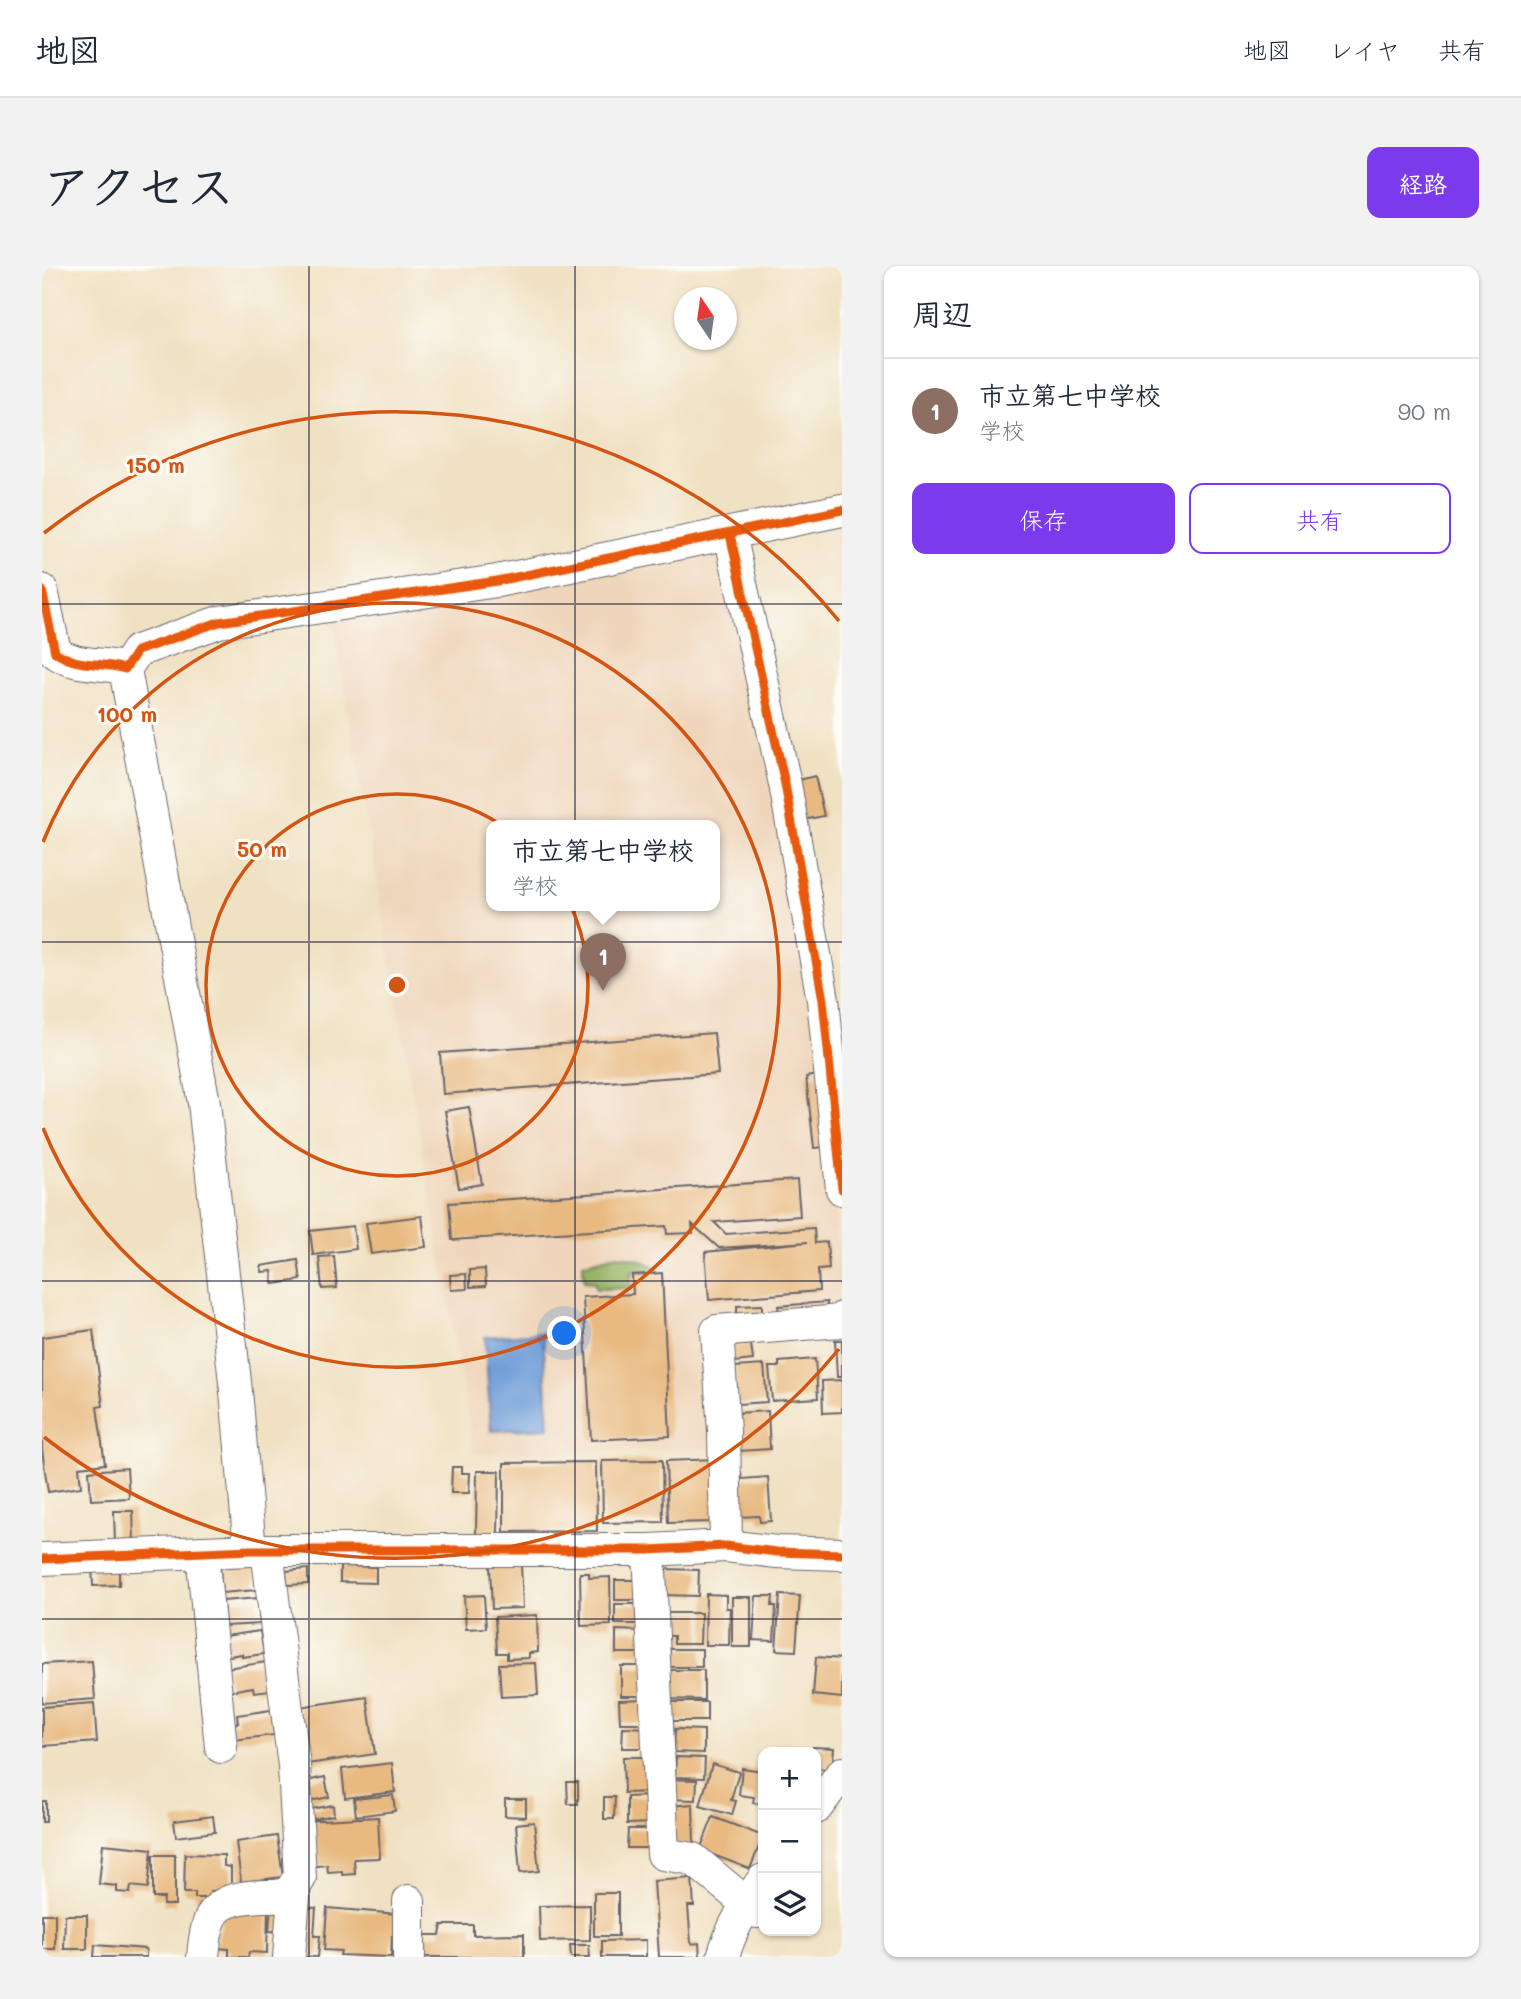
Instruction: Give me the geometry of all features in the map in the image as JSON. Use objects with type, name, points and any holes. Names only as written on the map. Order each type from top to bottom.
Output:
[{"type":"street","points":[[203,1957],[205,1929],[214,1911],[228,1901],[245,1897],[276,1896],[290,1891],[300,1878],[294,1766],[258,1550],[236,1391],[204,1103],[125,669],[137,651],[219,622],[497,581],[842,510]]},
{"type":"street","points":[[730,534],[785,784],[823,1000],[842,1189]]},
{"type":"street","points":[[42,590],[55,652],[69,662],[112,665],[125,669]]},
{"type":"street","points":[[726,1546],[724,1431],[717,1331],[841,1321],[842,1318]]},
{"type":"street","points":[[42,1559],[258,1550],[649,1550],[726,1546],[777,1552],[842,1554]]},
{"type":"street","points":[[649,1550],[663,1854],[693,1859],[756,1898],[736,1922],[723,1957]]},
{"type":"street","points":[[202,1552],[220,1747]]},
{"type":"street","points":[[821,1801],[842,1773]]},
{"type":"street","points":[[289,1957],[295,1884]]},
{"type":"street","points":[[409,1901],[409,1957]]},
{"type":"shaded area","points":[[723,543],[815,1016],[842,1296],[828,1314],[704,1322],[712,1449],[474,1454],[332,617]]},
{"type":"green space","points":[[616,1255],[645,1262],[659,1271],[631,1272],[630,1288],[596,1289],[594,1282],[584,1281],[583,1264]]},
{"type":"water","points":[[543,1333],[549,1428],[491,1431],[485,1337]]},
{"type":"building","points":[[815,776],[824,816],[803,820],[795,781]]},
{"type":"building","points":[[714,1033],[718,1074],[443,1094],[440,1053]]},
{"type":"building","points":[[817,1075],[825,1147],[814,1148],[806,1077]]},
{"type":"building","points":[[469,1107],[482,1184],[459,1188],[445,1111]]},
{"type":"building","points":[[797,1180],[800,1216],[714,1222],[726,1234],[814,1228],[815,1243],[827,1242],[829,1269],[818,1270],[819,1291],[709,1300],[705,1252],[808,1242],[719,1248],[692,1224],[693,1233],[667,1234],[666,1226],[452,1240],[449,1203]]},
{"type":"building","points":[[422,1216],[426,1247],[371,1254],[366,1223]]},
{"type":"building","points":[[353,1226],[356,1249],[313,1255],[310,1231]]},
{"type":"building","points":[[334,1256],[337,1288],[322,1289],[319,1257]]},
{"type":"building","points":[[298,1260],[301,1280],[273,1284],[272,1271],[262,1272],[261,1266]]},
{"type":"building","points":[[485,1269],[486,1286],[470,1287],[470,1270]]},
{"type":"building","points":[[662,1273],[670,1436],[591,1440],[583,1297],[633,1294],[632,1275]]},
{"type":"building","points":[[466,1274],[467,1289],[451,1290],[450,1275]]},
{"type":"building","points":[[827,1302],[827,1310],[779,1314],[778,1306]]},
{"type":"building","points":[[762,1305],[762,1315],[737,1316],[737,1306]]},
{"type":"building","points":[[93,1330],[103,1406],[97,1407],[105,1464],[79,1467],[81,1487],[48,1492],[42,1450],[42,1337]]},
{"type":"building","points":[[835,1340],[842,1340],[842,1377],[837,1377]]},
{"type":"building","points":[[751,1344],[753,1360],[734,1362],[732,1346]]},
{"type":"building","points":[[815,1359],[818,1398],[772,1401],[769,1367],[779,1367],[779,1362]]},
{"type":"building","points":[[764,1365],[767,1402],[738,1404],[735,1367]]},
{"type":"building","points":[[842,1380],[842,1412],[823,1413],[822,1381]]},
{"type":"building","points":[[768,1411],[770,1449],[739,1451],[737,1413]]},
{"type":"building","points":[[715,1459],[715,1522],[668,1523],[666,1461]]},
{"type":"building","points":[[662,1460],[663,1522],[603,1523],[602,1461]]},
{"type":"building","points":[[596,1462],[597,1531],[504,1532],[504,1463]]},
{"type":"building","points":[[452,1467],[462,1467],[462,1473],[470,1473],[469,1493],[451,1493]]},
{"type":"building","points":[[127,1468],[129,1498],[91,1500],[89,1471]]},
{"type":"building","points":[[477,1471],[499,1471],[498,1534],[476,1534]]},
{"type":"building","points":[[741,1473],[742,1479],[768,1477],[771,1521],[760,1522],[759,1516],[737,1517],[734,1474]]},
{"type":"building","points":[[114,1511],[133,1511],[134,1543],[115,1543]]},
{"type":"building","points":[[521,1564],[523,1608],[492,1609],[490,1565]]},
{"type":"building","points":[[119,1565],[119,1585],[93,1586],[92,1566]]},
{"type":"building","points":[[254,1565],[256,1590],[222,1593],[220,1567]]},
{"type":"building","points":[[340,1566],[376,1567],[376,1583],[340,1582]]},
{"type":"building","points":[[308,1569],[308,1584],[287,1585],[286,1571]]},
{"type":"building","points":[[663,1569],[699,1570],[698,1596],[663,1595]]},
{"type":"building","points":[[580,1573],[589,1573],[589,1578],[610,1577],[611,1625],[581,1626]]},
{"type":"building","points":[[615,1580],[641,1580],[641,1600],[615,1600]]},
{"type":"building","points":[[706,1594],[726,1595],[726,1608],[730,1608],[729,1645],[705,1645]]},
{"type":"building","points":[[484,1595],[486,1628],[466,1629],[464,1596]]},
{"type":"building","points":[[780,1595],[800,1596],[796,1651],[776,1650]]},
{"type":"building","points":[[756,1596],[773,1596],[772,1606],[776,1606],[774,1641],[753,1640]]},
{"type":"building","points":[[732,1597],[751,1597],[751,1647],[732,1647]]},
{"type":"building","points":[[258,1598],[260,1624],[225,1626],[223,1601]]},
{"type":"building","points":[[615,1604],[641,1604],[641,1624],[615,1624]]},
{"type":"building","points":[[661,1613],[701,1613],[700,1644],[674,1644],[674,1636],[661,1636]]},
{"type":"building","points":[[537,1615],[538,1652],[529,1653],[529,1658],[507,1659],[507,1653],[497,1653],[495,1617]]},
{"type":"building","points":[[616,1630],[643,1631],[643,1653],[616,1653]]},
{"type":"building","points":[[260,1631],[264,1654],[228,1656],[225,1636]]},
{"type":"building","points":[[670,1649],[702,1649],[702,1667],[670,1667]]},
{"type":"building","points":[[816,1657],[842,1659],[842,1698],[813,1695]]},
{"type":"building","points":[[92,1661],[95,1699],[42,1703],[42,1664]]},
{"type":"building","points":[[267,1662],[271,1690],[254,1692],[253,1687],[230,1691],[226,1668]]},
{"type":"building","points":[[536,1663],[538,1695],[501,1697],[499,1664]]},
{"type":"building","points":[[621,1666],[645,1666],[645,1696],[621,1696]]},
{"type":"building","points":[[669,1670],[704,1670],[704,1700],[664,1699]]},
{"type":"building","points":[[367,1697],[375,1754],[307,1764],[299,1707]]},
{"type":"building","points":[[646,1699],[646,1723],[620,1723],[619,1700]]},
{"type":"building","points":[[665,1702],[707,1702],[707,1721],[666,1721]]},
{"type":"building","points":[[94,1703],[97,1742],[42,1746],[42,1707]]},
{"type":"building","points":[[271,1710],[274,1735],[233,1740],[231,1724],[238,1723],[237,1715]]},
{"type":"building","points":[[623,1727],[651,1728],[650,1748],[622,1748]]},
{"type":"building","points":[[675,1729],[704,1730],[704,1753],[674,1752]]},
{"type":"building","points":[[821,1747],[834,1748],[832,1770],[821,1769]]},
{"type":"building","points":[[623,1757],[651,1757],[652,1792],[624,1793]]},
{"type":"building","points":[[676,1757],[705,1758],[704,1778],[675,1777]]},
{"type":"building","points":[[392,1763],[395,1792],[345,1798],[342,1769]]},
{"type":"building","points":[[712,1764],[739,1772],[731,1800],[736,1801],[732,1815],[700,1806]]},
{"type":"building","points":[[742,1768],[758,1770],[758,1804],[753,1803],[754,1797],[739,1795]]},
{"type":"building","points":[[325,1777],[329,1797],[310,1801],[306,1781]]},
{"type":"building","points":[[669,1779],[697,1780],[696,1800],[668,1799]]},
{"type":"building","points":[[567,1782],[578,1782],[578,1804],[568,1804]]},
{"type":"building","points":[[393,1795],[395,1811],[356,1816],[354,1799]]},
{"type":"building","points":[[653,1796],[653,1823],[627,1824],[627,1797]]},
{"type":"building","points":[[604,1797],[615,1797],[614,1819],[604,1819]]},
{"type":"building","points":[[505,1799],[526,1799],[526,1817],[505,1816]]},
{"type":"building","points":[[42,1801],[46,1801],[46,1822],[42,1822]]},
{"type":"building","points":[[693,1804],[694,1844],[671,1845],[669,1806]]},
{"type":"building","points":[[333,1805],[334,1815],[313,1819],[311,1809]]},
{"type":"building","points":[[213,1816],[215,1832],[176,1837],[174,1821]]},
{"type":"building","points":[[378,1817],[380,1858],[354,1859],[355,1874],[328,1872],[327,1865],[307,1867],[304,1821]]},
{"type":"building","points":[[713,1817],[758,1834],[758,1849],[750,1869],[700,1850]]},
{"type":"building","points":[[534,1822],[539,1871],[520,1873],[516,1824]]},
{"type":"building","points":[[628,1829],[653,1829],[653,1848],[627,1848]]},
{"type":"building","points":[[277,1836],[283,1877],[241,1882],[236,1842]]},
{"type":"building","points":[[103,1844],[152,1849],[148,1888],[131,1886],[130,1893],[117,1892],[117,1886],[99,1884]]},
{"type":"building","points":[[185,1854],[224,1855],[224,1866],[231,1867],[231,1892],[210,1891],[210,1898],[195,1898],[195,1893],[184,1893]]},
{"type":"building","points":[[153,1855],[175,1855],[175,1905],[163,1905],[164,1898],[153,1898]]},
{"type":"building","points":[[692,1878],[694,1906],[688,1906],[691,1944],[699,1943],[700,1957],[659,1957],[654,1881]]},
{"type":"building","points":[[594,1893],[618,1893],[618,1936],[594,1936]]},
{"type":"building","points":[[271,1904],[286,1905],[284,1932],[269,1931]]},
{"type":"building","points":[[590,1905],[590,1940],[540,1941],[539,1906]]},
{"type":"building","points":[[297,1907],[316,1908],[314,1936],[320,1936],[318,1957],[293,1957]]},
{"type":"building","points":[[327,1908],[398,1914],[396,1936],[392,1936],[391,1957],[340,1955],[341,1951],[324,1950]]},
{"type":"building","points":[[268,1909],[267,1953],[249,1952],[248,1957],[229,1957],[229,1949],[216,1948],[223,1915]]},
{"type":"building","points":[[42,1914],[55,1914],[55,1949],[42,1949]]},
{"type":"building","points":[[65,1915],[87,1915],[87,1949],[64,1949]]},
{"type":"building","points":[[442,1925],[473,1925],[473,1935],[524,1934],[524,1957],[416,1957],[416,1935],[440,1935]]},
{"type":"building","points":[[646,1940],[646,1957],[602,1957],[602,1941]]},
{"type":"building","points":[[95,1945],[146,1949],[146,1957],[94,1957]]},
{"type":"building","points":[[570,1945],[589,1945],[590,1957],[571,1957]]},
{"type":"cycle path","points":[[42,590],[55,652],[80,662],[125,669],[137,651],[219,622],[497,581],[842,510]]},
{"type":"cycle path","points":[[730,534],[785,784],[823,1000],[842,1189]]},
{"type":"cycle path","points":[[42,1559],[250,1550],[649,1550],[726,1546],[777,1552],[842,1554]]},
{"type":"place","name":"市立第七中学校","points":[[603,991]]}]
